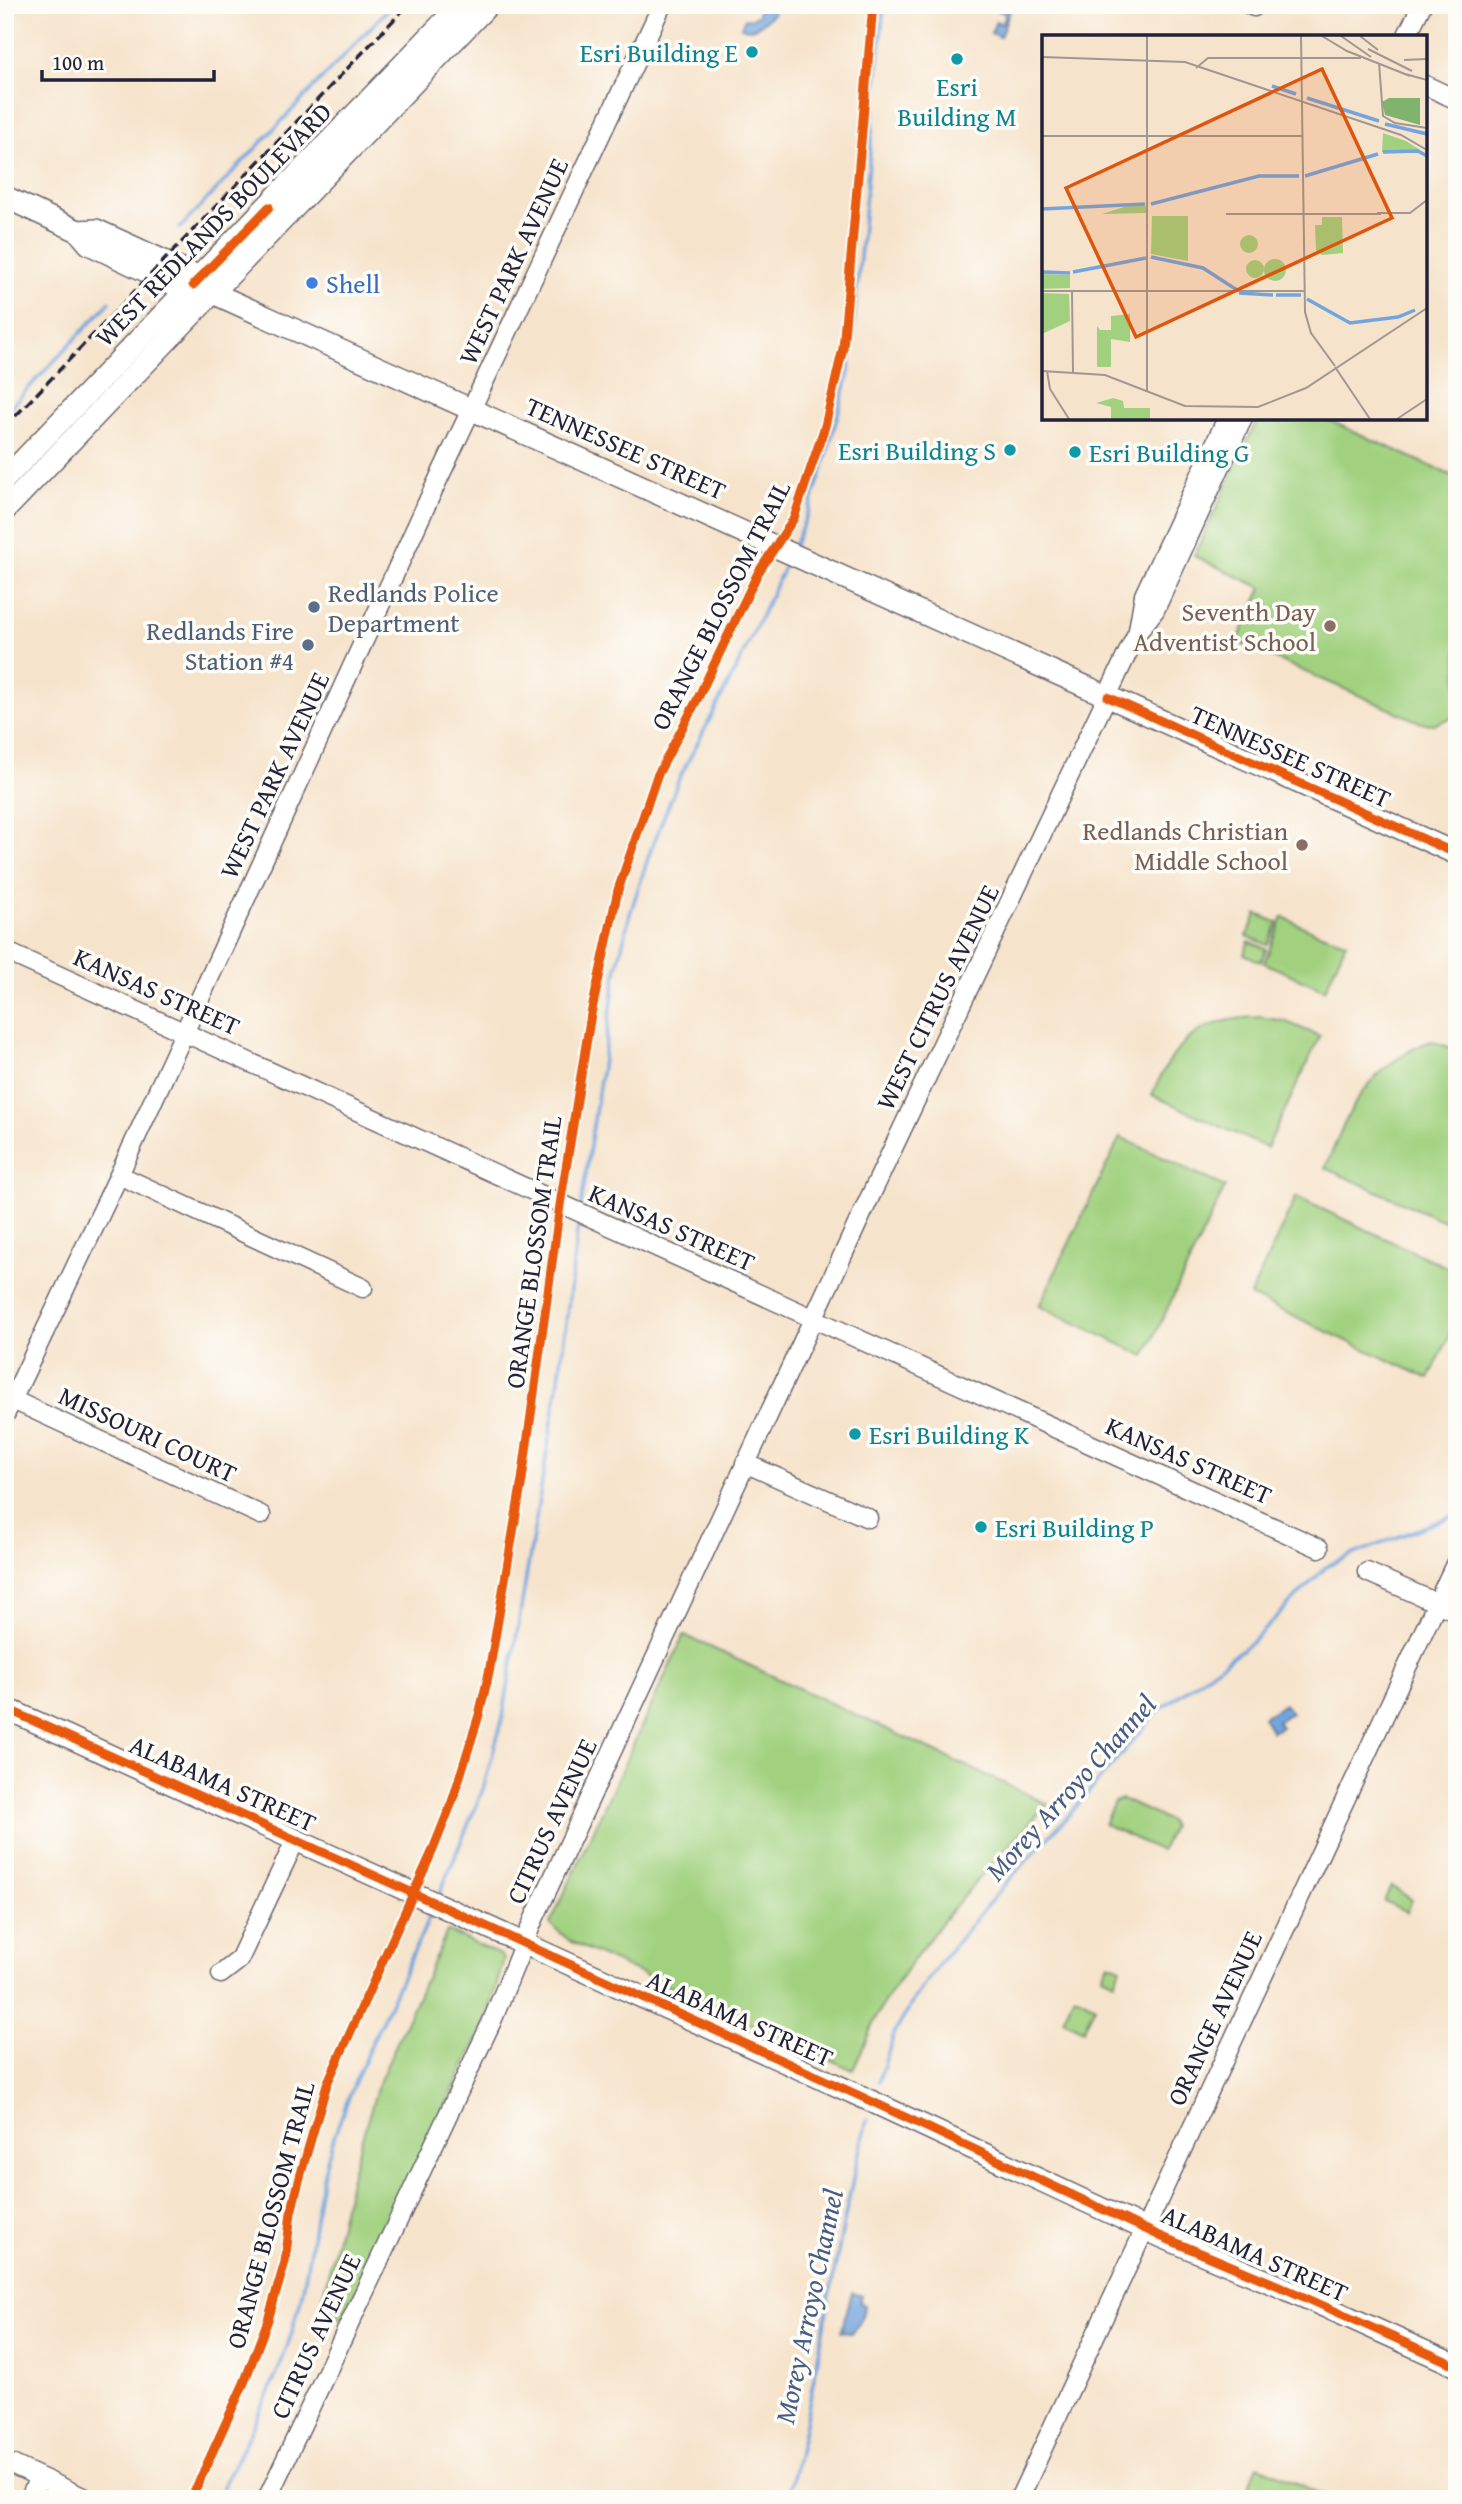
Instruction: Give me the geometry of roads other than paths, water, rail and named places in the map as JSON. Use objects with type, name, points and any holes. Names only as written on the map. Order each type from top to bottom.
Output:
[{"type":"main road","name":"WEST REDLANDS BOULEVARD","points":[[5,480],[460,5]]},
{"type":"main road","name":"WEST REDLANDS BOULEVARD","points":[[5,510],[488,5]]},
{"type":"main road","name":"TENNESSEE STREET","points":[[5,197],[78,231],[96,230],[164,260],[188,272],[193,285],[1457,854]]},
{"type":"main road","name":"ALABAMA STREET","points":[[5,1708],[1144,2227],[1457,2366]]},
{"type":"street","name":"WEST PARK AVENUE","points":[[9,1407],[662,5]]},
{"type":"street","points":[[1407,35],[1422,5]]},
{"type":"street","points":[[1427,86],[1457,100]]},
{"type":"street","points":[[1137,633],[1144,595],[1226,420]]},
{"type":"street","points":[[1137,633],[1155,610],[1242,420]]},
{"type":"street","name":"WEST CITRUS AVENUE","points":[[813,1319],[1137,633]]},
{"type":"street","name":"KANSAS STREET","points":[[5,951],[1319,1548]]},
{"type":"street","points":[[119,1175],[363,1288]]},
{"type":"street","name":"CITRUS AVENUE","points":[[267,2499],[486,2034],[523,1943],[813,1319]]},
{"type":"street","name":"MISSOURI COURT","points":[[9,1407],[261,1515]]},
{"type":"street","points":[[745,1463],[868,1518]]},
{"type":"street","name":"ORANGE AVENUE","points":[[1019,2499],[1457,1560]]},
{"type":"street","points":[[1367,1572],[1457,1612]]},
{"type":"street","points":[[221,1974],[239,1960],[296,1839]]},
{"type":"street","points":[[5,2461],[87,2499]]},
{"type":"street","points":[[29,2499],[39,2477]]},
{"type":"water","points":[[759,5],[773,5],[774,13],[754,28],[741,27],[745,18],[751,19],[758,15]]},
{"type":"water","points":[[999,5],[1012,6],[1000,37],[991,33],[996,21],[1002,24],[1006,14],[997,10]]},
{"type":"water","points":[[1285,1704],[1291,1713],[1277,1721],[1281,1727],[1272,1732],[1263,1717]]},
{"type":"water","points":[[852,2293],[862,2296],[860,2303],[865,2305],[860,2322],[851,2334],[841,2331]]},
{"type":"waterway","points":[[180,228],[392,5]]},
{"type":"waterway","points":[[794,546],[825,462],[849,373],[884,5]]},
{"type":"waterway","points":[[5,413],[110,302]]},
{"type":"waterway","points":[[581,1206],[617,967],[630,914],[651,849],[679,779],[738,665],[788,559]]},
{"type":"waterway","points":[[439,1895],[483,1789],[503,1717],[559,1379],[579,1217]]},
{"type":"waterway","name":"Morey Arroyo Channel","points":[[879,2081],[894,2034],[942,1960],[1005,1884],[1068,1816],[1159,1710],[1252,1642],[1326,1567],[1457,1514]]},
{"type":"waterway","points":[[217,2499],[265,2400],[295,2324],[323,2177],[334,2137],[368,2051],[433,1909]]},
{"type":"waterway","name":"Morey Arroyo Channel","points":[[788,2499],[867,2120]]},
{"type":"railway","points":[[5,427],[408,5]]},
{"type":"place","name":"Esri Building E","points":[[752,52]]},
{"type":"place","name":"Esri Building M","points":[[957,59]]},
{"type":"place","name":"Shell","points":[[312,283]]},
{"type":"place","name":"Esri Building S","points":[[1010,450]]},
{"type":"place","name":"Esri Building G","points":[[1075,452]]},
{"type":"place","name":"Redlands Police Department","points":[[314,607]]},
{"type":"place","name":"Seventh Day Adventist School","points":[[1330,626]]},
{"type":"place","name":"Redlands Fire Station #4","points":[[308,645]]},
{"type":"place","name":"Redlands Christian Middle School","points":[[1302,845]]},
{"type":"place","name":"Esri Building K","points":[[855,1434]]},
{"type":"place","name":"Esri Building P","points":[[981,1527]]}]
